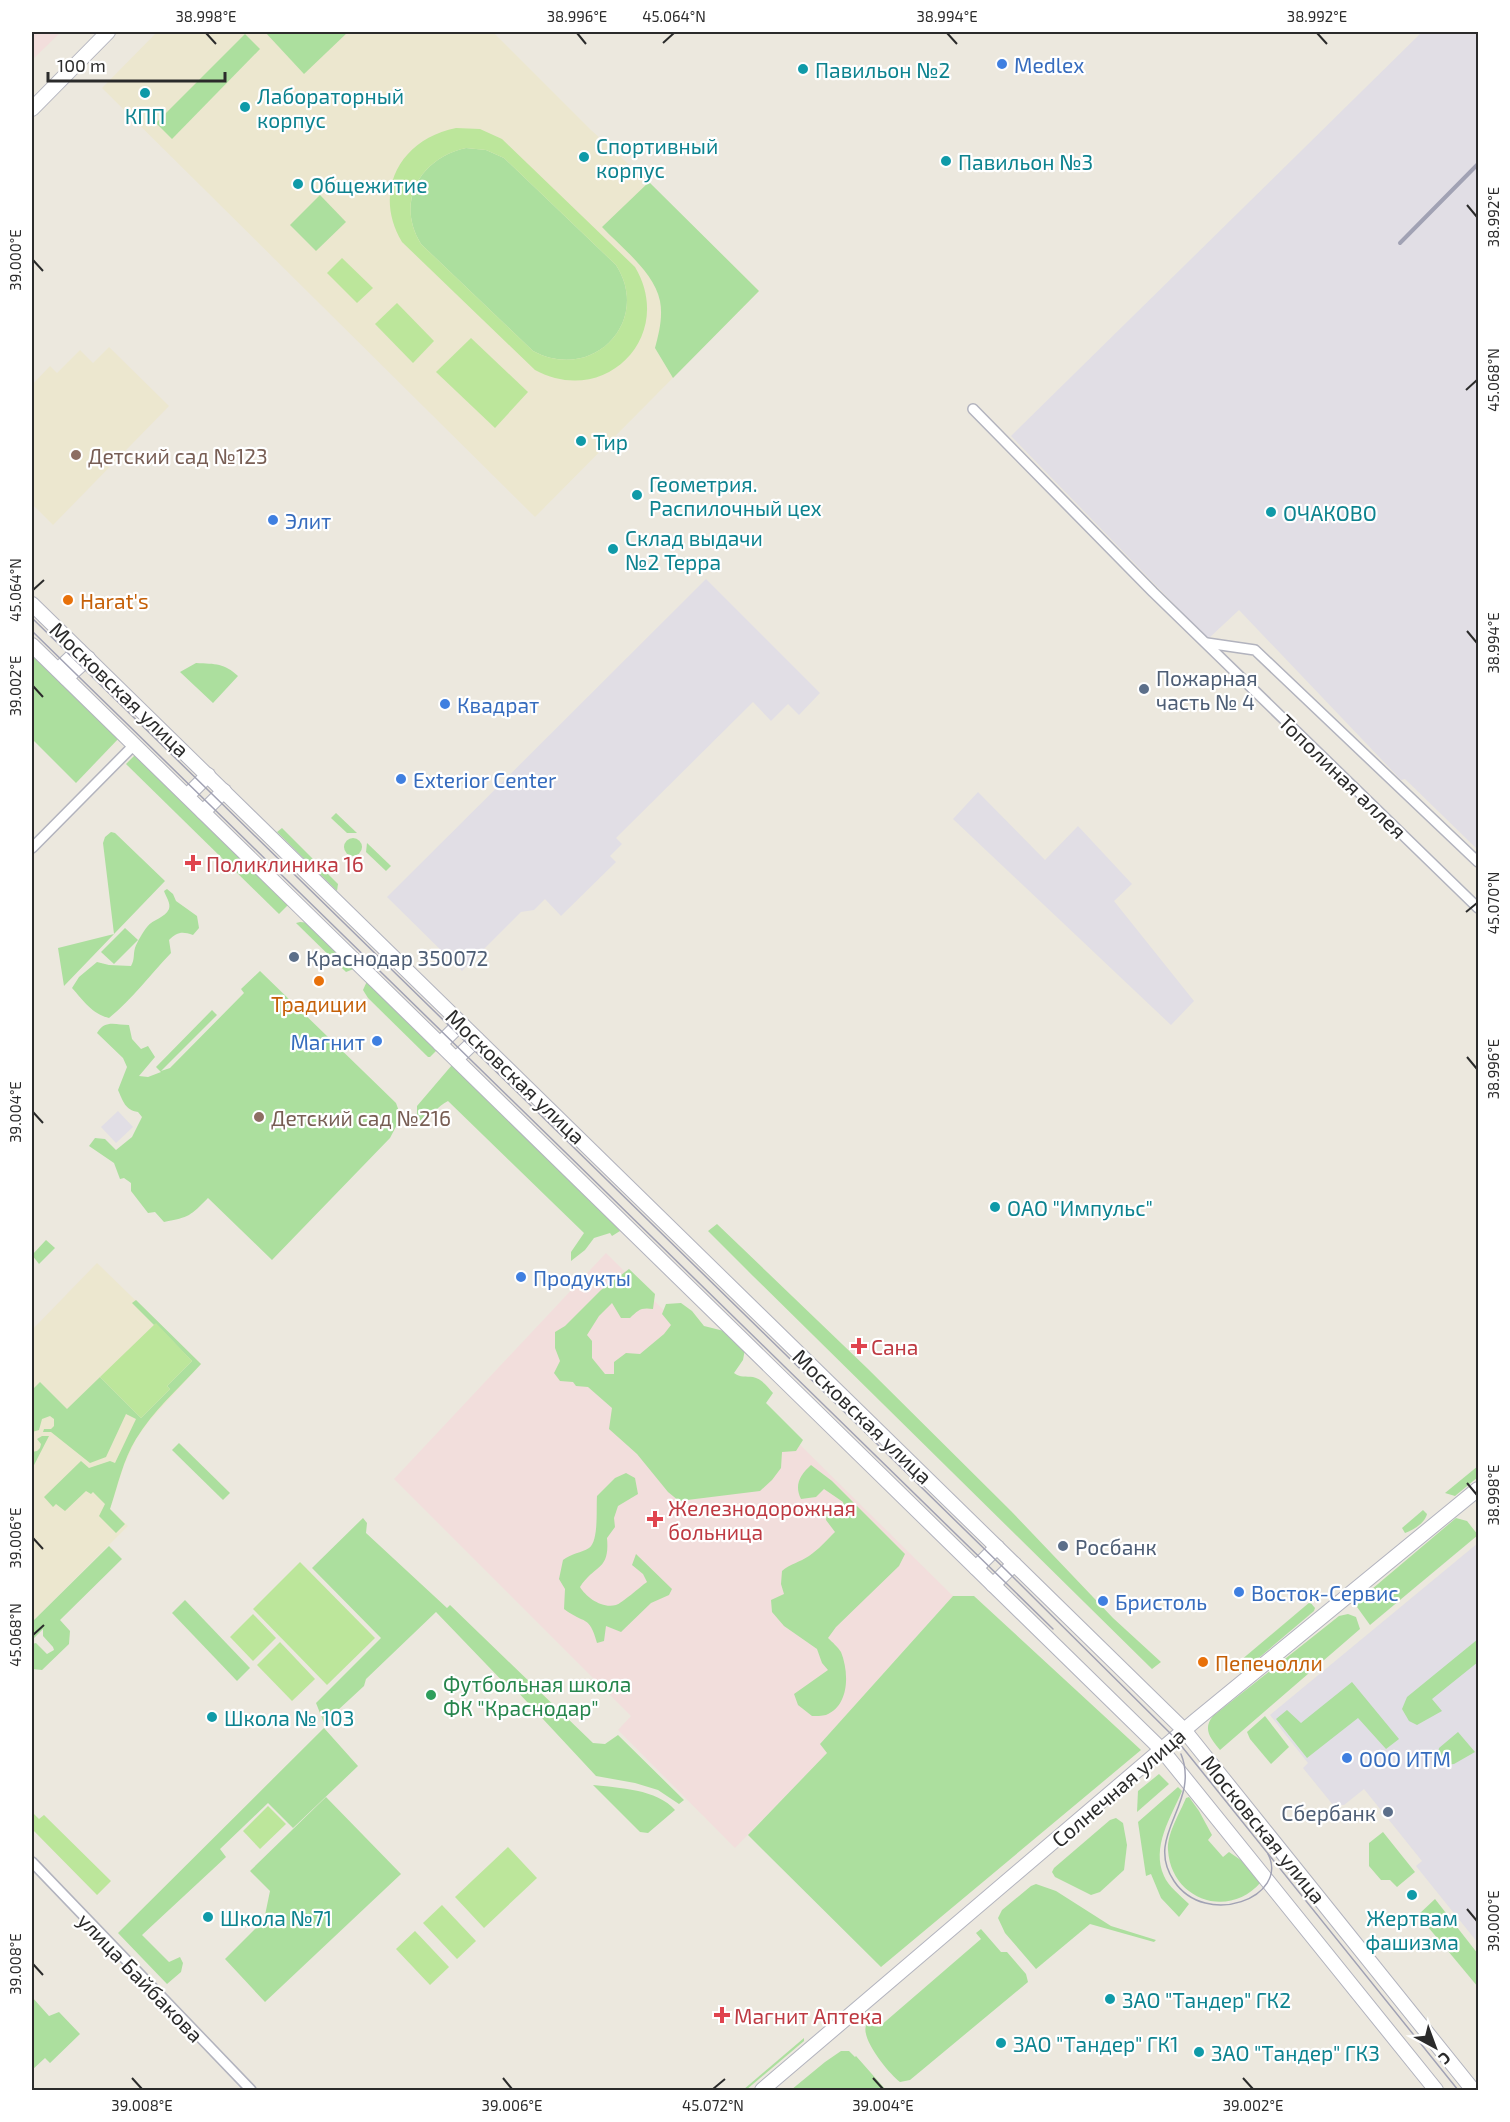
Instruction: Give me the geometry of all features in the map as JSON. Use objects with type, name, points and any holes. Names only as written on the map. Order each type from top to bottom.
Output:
[{"type":"street","points":[[32,109],[108,32]]},
{"type":"street","name":"Тополиная аллея","points":[[973,409],[1153,592],[1479,908]]},
{"type":"street","name":"Московская улица","points":[[32,604],[1184,1730],[1461,2084],[1473,2091]]},
{"type":"street","name":"Тополиная аллея","points":[[1207,643],[1255,650],[1479,862]]},
{"type":"street","name":"Московская улица","points":[[32,645],[1162,1750],[1436,2091]]},
{"type":"street","points":[[62,674],[83,654]]},
{"type":"street","points":[[32,848],[134,745]]},
{"type":"street","name":"Московская улица","points":[[187,796],[208,775]]},
{"type":"street","points":[[203,812],[224,791]]},
{"type":"street","points":[[440,1044],[461,1023]]},
{"type":"street","points":[[456,1059],[477,1039]]},
{"type":"street","name":"Солнечная улица","points":[[762,2091],[1184,1730],[1479,1489]]},
{"type":"street","points":[[976,1568],[997,1547]]},
{"type":"street","points":[[993,1585],[1014,1564]]},
{"type":"street","name":"улица Байбакова","points":[[32,1862],[251,2091]]},
{"type":"shaded area","points":[[32,32],[61,32],[32,60]]},
{"type":"shaded area","points":[[157,32],[493,32],[591,130],[646,180],[759,291],[535,517],[102,88]]},
{"type":"shaded area","name":"ОЧАКОВО","points":[[1422,32],[1478,32],[1478,850],[1405,779],[1401,780],[1239,610],[1208,639],[1011,436]]},
{"type":"shaded area","name":"Детский сад №123","points":[[109,347],[169,406],[53,525],[32,504],[32,385],[50,366],[57,373],[80,350],[93,363]]},
{"type":"shaded area","points":[[706,579],[820,693],[799,715],[788,704],[771,721],[753,702],[616,838],[622,844],[610,856],[616,862],[561,916],[545,899],[534,910],[521,912],[462,971],[387,897]]},
{"type":"shaded area","points":[[978,792],[1045,860],[1078,826],[1132,884],[1114,901],[1194,1001],[1171,1025],[953,819]]},
{"type":"shaded area","points":[[118,1111],[133,1127],[116,1143],[101,1127]]},
{"type":"shaded area","name":"Железнодорожная больница","points":[[606,1253],[953,1596],[820,1744],[827,1753],[735,1848],[618,1730],[631,1716],[394,1479]]},
{"type":"shaded area","points":[[97,1263],[201,1364],[149,1421],[136,1439],[124,1465],[110,1509],[128,1526],[32,1622],[32,1330]]},
{"type":"shaded area","points":[[1478,1543],[1478,1943],[1416,1866],[1422,1861],[1364,1789],[1344,1805],[1333,1805],[1303,1768],[1308,1763],[1270,1715]]},
{"type":"green space","points":[[265,32],[348,32],[304,74]]},
{"type":"green space","points":[[245,34],[260,49],[172,139],[156,123]]},
{"type":"green space","points":[[456,128],[480,129],[502,139],[635,267],[645,293],[647,318],[640,340],[627,359],[608,372],[586,380],[561,379],[535,370],[402,242],[393,223],[390,205],[391,187],[397,170],[406,156],[420,143],[436,134]],"holes":[[[466,148],[486,150],[504,158],[616,265],[625,286],[627,307],[621,325],[611,341],[595,353],[576,359],[555,359],[533,351],[421,244],[411,213],[416,184],[436,161],[450,153]]]},
{"type":"green space","points":[[466,148],[486,150],[504,158],[616,265],[625,286],[627,307],[621,325],[611,341],[595,353],[576,359],[555,359],[533,351],[421,244],[411,213],[416,184],[436,161]]},
{"type":"green space","points":[[649,182],[759,291],[673,378],[655,348],[661,313],[657,290],[644,270],[602,227]]},
{"type":"green space","points":[[320,195],[346,222],[316,251],[290,225]]},
{"type":"green space","points":[[342,258],[373,288],[357,303],[327,273]]},
{"type":"green space","points":[[397,303],[434,341],[413,363],[375,324]]},
{"type":"green space","points":[[471,338],[528,392],[495,428],[436,372]]},
{"type":"green space","points":[[32,651],[120,737],[76,783],[32,739]]},
{"type":"green space","points":[[196,663],[219,665],[238,676],[213,703],[180,672]]},
{"type":"green space","points":[[137,753],[290,903],[279,914],[126,764]]},
{"type":"green space","points":[[336,813],[357,833],[347,833],[331,818]]},
{"type":"green space","points":[[282,828],[338,884],[337,891],[277,832]]},
{"type":"green space","points":[[111,832],[115,833],[165,881],[64,986],[58,948],[114,934],[103,843],[105,837]]},
{"type":"green space","points":[[353,838],[361,843],[362,847],[357,855],[353,856],[345,851],[344,847],[349,839]]},
{"type":"green space","points":[[367,843],[391,866],[386,871],[366,852]]},
{"type":"green space","points":[[167,889],[176,901],[197,916],[199,928],[193,935],[180,933],[169,940],[171,953],[117,1011],[109,1018],[103,1016],[88,1006],[72,988],[79,977],[97,962],[131,966],[135,948],[144,932],[150,924],[169,909],[169,902],[164,891]]},
{"type":"green space","points":[[296,923],[310,923],[356,968],[346,972]]},
{"type":"green space","points":[[125,928],[138,940],[114,964],[101,952]]},
{"type":"green space","name":"Детский сад №216","points":[[260,971],[396,1103],[401,1117],[390,1138],[272,1260],[208,1198],[189,1215],[179,1219],[164,1222],[155,1212],[148,1213],[131,1191],[131,1183],[124,1178],[120,1179],[114,1163],[89,1146],[95,1138],[105,1139],[116,1150],[132,1137],[142,1117],[138,1112],[127,1107],[121,1098],[118,1090],[127,1067],[123,1058],[97,1033],[100,1029],[107,1024],[129,1025],[132,1039],[141,1049],[148,1046],[155,1057],[139,1076],[148,1077],[161,1072],[156,1067],[212,1010],[217,1015],[161,1071],[170,1068],[244,993],[241,989]]},
{"type":"green space","points":[[368,979],[437,1050],[430,1057],[368,998],[363,990]]},
{"type":"green space","points":[[452,1065],[620,1231],[612,1236],[610,1233],[594,1238],[585,1250],[571,1261],[571,1252],[584,1233],[448,1101],[421,1123],[417,1115],[417,1106]]},
{"type":"green space","points":[[717,1224],[867,1368],[1011,1511],[1113,1618],[1161,1662],[1152,1669],[753,1276],[708,1231]]},
{"type":"green space","points":[[46,1240],[55,1248],[39,1264],[32,1255]]},
{"type":"green space","points":[[629,1269],[655,1294],[653,1309],[645,1308],[630,1318],[621,1318],[612,1303],[599,1316],[587,1335],[592,1341],[592,1358],[605,1374],[614,1374],[614,1362],[626,1353],[640,1354],[671,1325],[662,1314],[666,1304],[681,1303],[692,1311],[704,1326],[724,1331],[745,1349],[743,1360],[734,1373],[756,1378],[764,1384],[773,1393],[766,1403],[803,1440],[796,1451],[782,1452],[781,1468],[760,1491],[679,1501],[668,1492],[637,1454],[609,1429],[612,1408],[588,1387],[560,1381],[554,1373],[560,1361],[555,1348],[555,1332],[565,1326],[601,1290]]},
{"type":"green space","points":[[136,1300],[201,1364],[150,1419],[131,1447],[110,1509],[125,1524],[116,1533],[99,1516],[105,1504],[93,1492],[91,1494],[86,1491],[65,1511],[56,1504],[53,1507],[44,1497],[81,1461],[89,1468],[110,1461],[115,1463],[136,1419],[126,1414],[106,1457],[90,1463],[51,1432],[43,1432],[44,1429],[51,1429],[54,1426],[54,1419],[50,1416],[42,1419],[39,1430],[32,1432],[32,1390],[40,1382],[67,1409],[100,1377],[141,1418],[170,1389],[167,1386],[192,1361],[132,1303]]},
{"type":"green space","points":[[156,1323],[192,1361],[167,1386],[170,1389],[141,1418],[100,1377]]},
{"type":"green space","points":[[49,1436],[32,1469],[32,1452],[40,1448],[41,1444],[37,1439]]},
{"type":"green space","points":[[179,1443],[230,1493],[223,1500],[172,1450]]},
{"type":"green space","points":[[811,1465],[832,1481],[905,1554],[899,1566],[836,1627],[828,1638],[837,1646],[844,1660],[846,1687],[840,1704],[834,1710],[826,1715],[817,1716],[812,1716],[798,1705],[794,1694],[828,1670],[822,1663],[817,1649],[784,1626],[772,1612],[771,1600],[784,1594],[781,1584],[782,1571],[812,1554],[835,1532],[826,1520],[827,1512],[838,1507],[844,1508],[843,1502],[824,1489],[816,1497],[801,1499],[798,1489],[799,1481]]},
{"type":"green space","points":[[1478,1466],[1478,1477],[1455,1496],[1445,1493]]},
{"type":"green space","points":[[626,1473],[635,1478],[638,1494],[618,1506],[614,1518],[615,1527],[607,1538],[604,1562],[580,1587],[586,1595],[600,1604],[611,1606],[619,1604],[647,1582],[643,1574],[632,1565],[636,1554],[672,1589],[669,1595],[651,1603],[621,1632],[606,1626],[604,1641],[597,1643],[589,1624],[564,1609],[565,1589],[559,1579],[563,1560],[586,1550],[592,1544],[596,1532],[597,1496],[615,1478]]},
{"type":"green space","points":[[1423,1510],[1427,1514],[1424,1520],[1405,1533],[1402,1528]]},
{"type":"green space","points":[[363,1518],[367,1523],[366,1533],[447,1608],[450,1605],[593,1743],[605,1744],[618,1735],[684,1800],[679,1804],[658,1790],[596,1776],[515,1689],[512,1691],[436,1612],[366,1679],[364,1686],[324,1723],[316,1703],[381,1638],[312,1568]]},
{"type":"green space","points":[[1456,1518],[1467,1521],[1478,1535],[1370,1625],[1357,1607],[1359,1600]]},
{"type":"green space","points":[[109,1546],[122,1559],[60,1620],[70,1631],[69,1644],[42,1670],[32,1669],[32,1644],[36,1643],[47,1654],[54,1650],[43,1636],[43,1629],[32,1640],[32,1622]]},
{"type":"green space","points":[[300,1562],[375,1638],[327,1685],[253,1609]]},
{"type":"green space","points":[[953,1596],[974,1596],[1141,1750],[881,1967],[748,1835],[827,1753],[820,1744]]},
{"type":"green space","points":[[185,1600],[250,1668],[237,1681],[172,1613]]},
{"type":"green space","points":[[1310,1602],[1315,1608],[1314,1611],[1241,1673],[1238,1673],[1234,1666]]},
{"type":"green space","points":[[253,1614],[276,1638],[253,1661],[230,1637]]},
{"type":"green space","points":[[1348,1614],[1356,1617],[1360,1629],[1220,1750],[1208,1730],[1213,1716],[1339,1616]]},
{"type":"green space","points":[[1478,1639],[1478,1662],[1432,1699],[1442,1711],[1417,1725],[1409,1721],[1402,1709],[1407,1697]]},
{"type":"green space","points":[[280,1642],[315,1679],[292,1701],[257,1665]]},
{"type":"green space","points":[[1352,1682],[1399,1739],[1386,1749],[1358,1718],[1307,1758],[1276,1719],[1287,1710],[1301,1723]]},
{"type":"green space","points":[[1265,1716],[1289,1747],[1271,1764],[1247,1732]]},
{"type":"green space","points":[[324,1728],[358,1766],[293,1828],[268,1803],[220,1849],[226,1857],[142,1935],[169,1962],[180,1957],[183,1963],[181,1972],[167,1984],[118,1933]]},
{"type":"green space","points":[[1458,1732],[1475,1752],[1454,1764],[1445,1765],[1438,1757],[1439,1748]]},
{"type":"green space","points":[[1159,1774],[1169,1784],[1137,1812],[1138,1791]]},
{"type":"green space","points":[[593,1785],[648,1794],[667,1803],[675,1810],[648,1833],[640,1832]]},
{"type":"green space","points":[[1178,1787],[1182,1791],[1164,1832],[1160,1854],[1166,1880],[1189,1904],[1179,1917],[1161,1898],[1151,1874],[1146,1876],[1138,1822]]},
{"type":"green space","points":[[326,1797],[401,1874],[265,2002],[225,1959],[264,1920],[270,1891],[250,1871]]},
{"type":"green space","points":[[1189,1797],[1212,1835],[1208,1840],[1223,1857],[1229,1852],[1251,1867],[1261,1882],[1248,1894],[1233,1900],[1218,1902],[1204,1899],[1190,1892],[1179,1881],[1172,1867],[1168,1843],[1174,1823],[1186,1798]]},
{"type":"green space","points":[[268,1806],[286,1824],[260,1849],[243,1831]]},
{"type":"green space","points":[[32,1812],[39,1819],[44,1815],[111,1881],[97,1895],[32,1829]]},
{"type":"green space","points":[[1116,1818],[1123,1823],[1127,1845],[1124,1870],[1100,1892],[1091,1895],[1055,1877],[1052,1872],[1054,1868],[1110,1820]]},
{"type":"green space","points":[[1383,1832],[1415,1872],[1397,1887],[1390,1880],[1381,1880],[1369,1866],[1369,1843]]},
{"type":"green space","points":[[508,1847],[537,1878],[484,1928],[455,1897]]},
{"type":"green space","points":[[1036,1884],[1056,1891],[1111,1926],[1156,1940],[1154,1942],[1090,1924],[1036,1969],[1005,1933],[998,1918],[1002,1910]]},
{"type":"green space","points":[[1435,1899],[1478,1954],[1478,1987],[1418,1915]]},
{"type":"green space","points":[[442,1905],[476,1941],[457,1959],[423,1923]]},
{"type":"green space","points":[[981,1929],[1001,1952],[1007,1952],[1026,1974],[1028,1982],[910,2080],[900,2082],[882,2063],[871,2046],[865,2030],[867,2024],[879,2027],[981,1939],[976,1933]]},
{"type":"green space","points":[[415,1931],[449,1967],[430,1985],[396,1949]]},
{"type":"green space","points":[[32,1997],[49,2016],[59,2012],[80,2034],[50,2063],[45,2058],[32,2070]]},
{"type":"green space","points":[[804,2038],[804,2041],[746,2090],[743,2090]]},
{"type":"green space","points":[[841,2051],[849,2051],[856,2056],[886,2090],[791,2090],[825,2062]]},
{"type":"tram line","points":[[32,618],[1175,1738],[1458,2090]]},
{"type":"tram line","points":[[32,631],[1053,1629]]},
{"type":"tram line","points":[[1181,1754],[1185,1772],[1184,1788],[1165,1849],[1166,1864],[1174,1881],[1188,1895],[1205,1903],[1224,1905],[1241,1902],[1256,1894],[1267,1883],[1272,1869],[1268,1854]]},
{"type":"railway","points":[[1400,243],[1478,164]]},
{"type":"place","name":"Medlex","points":[[1002,64]]},
{"type":"place","name":"Павильон №2","points":[[803,69]]},
{"type":"place","name":"КПП","points":[[145,93]]},
{"type":"place","name":"Лабораторный корпус","points":[[245,107]]},
{"type":"place","name":"Спортивный корпус","points":[[584,157]]},
{"type":"place","name":"Павильон №3","points":[[946,161]]},
{"type":"place","name":"Общежитие","points":[[298,184]]},
{"type":"place","name":"Тир","points":[[581,441]]},
{"type":"place","name":"Детский сад №123","points":[[76,455]]},
{"type":"place","name":"Геометрия. Распилочный цех","points":[[637,495]]},
{"type":"place","name":"ОЧАКОВО","points":[[1271,512]]},
{"type":"place","name":"Элит","points":[[273,520]]},
{"type":"place","name":"Склад выдачи №2 Терра","points":[[613,549]]},
{"type":"place","name":"Harat's","points":[[68,600]]},
{"type":"place","name":"Пожарная часть № 4","points":[[1144,689]]},
{"type":"place","name":"Квадрат","points":[[445,704]]},
{"type":"place","name":"Exterior Center","points":[[401,779]]},
{"type":"place","name":"Поликлиника 16","points":[[193,863]]},
{"type":"place","name":"Краснодар 350072","points":[[294,957]]},
{"type":"place","name":"Традиции","points":[[319,981]]},
{"type":"place","name":"Магнит","points":[[377,1041]]},
{"type":"place","name":"Детский сад №216","points":[[259,1117]]},
{"type":"place","name":"ОАО \"Импульс\"","points":[[995,1207]]},
{"type":"place","name":"Продукты","points":[[521,1277]]},
{"type":"place","name":"Сана","points":[[859,1346]]},
{"type":"place","name":"Железнодорожная больница","points":[[655,1519]]},
{"type":"place","name":"Росбанк","points":[[1063,1546]]},
{"type":"place","name":"Восток-Сервис","points":[[1239,1592]]},
{"type":"place","name":"Бристоль","points":[[1103,1601]]},
{"type":"place","name":"Пепечолли","points":[[1203,1662]]},
{"type":"place","name":"Футбольная школа ФК \"Краснодар\"","points":[[431,1695]]},
{"type":"place","name":"Школа № 103","points":[[212,1717]]},
{"type":"place","name":"ООО ИТМ","points":[[1347,1758]]},
{"type":"place","name":"Сбербанк","points":[[1388,1812]]},
{"type":"place","name":"Жертвам фашизма","points":[[1412,1895]]},
{"type":"place","name":"Школа №71","points":[[208,1917]]},
{"type":"place","name":"ЗАО \"Тандер\" ГК2","points":[[1110,1999]]},
{"type":"place","name":"Магнит Аптека","points":[[722,2015]]},
{"type":"place","name":"ЗАО \"Тандер\" ГК1","points":[[1001,2043]]},
{"type":"place","name":"ЗАО \"Тандер\" ГК3","points":[[1199,2052]]}]
